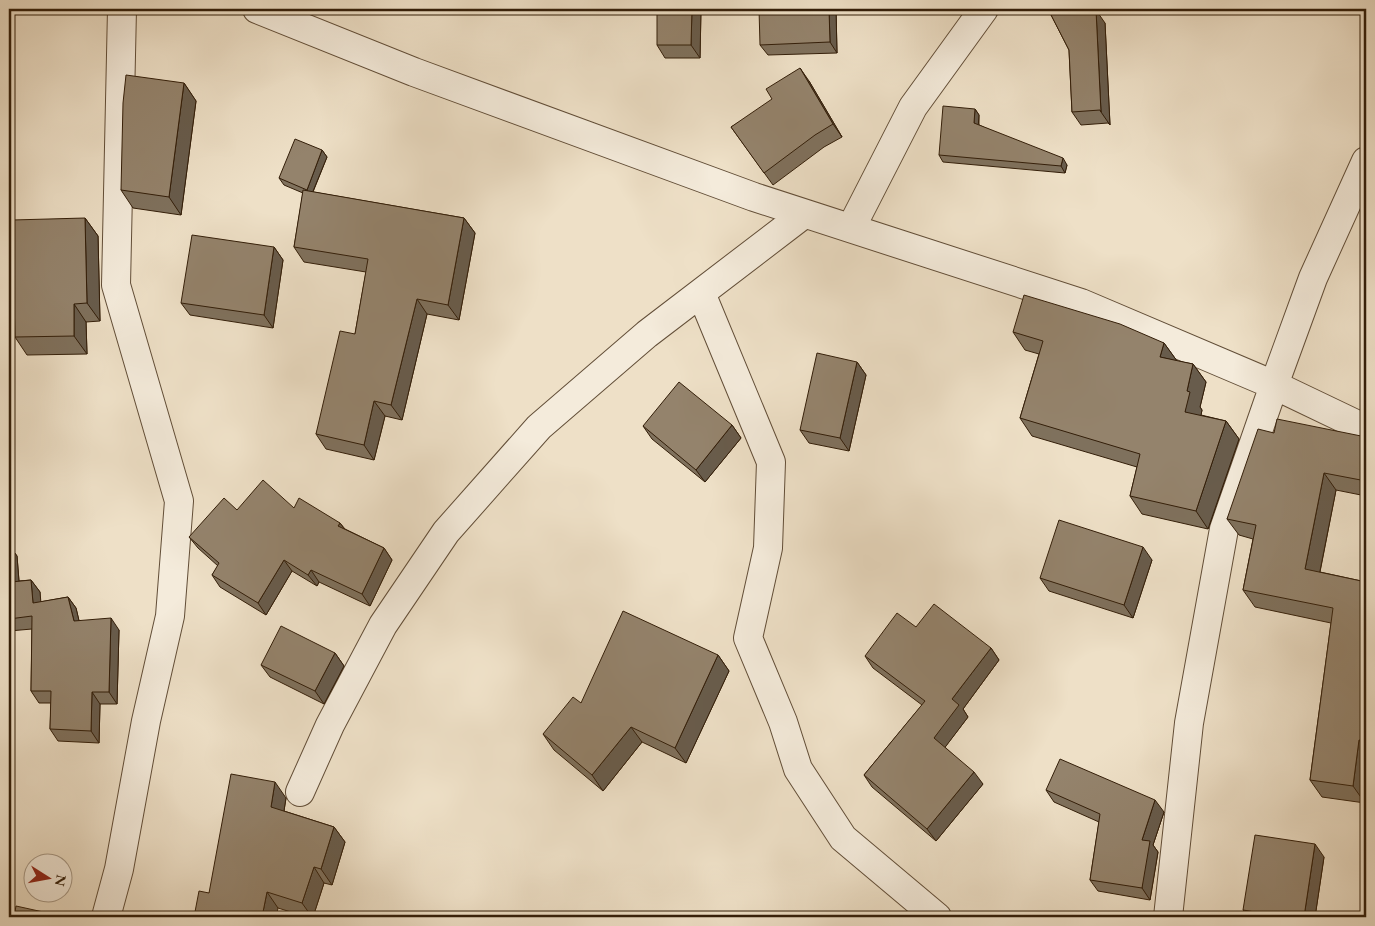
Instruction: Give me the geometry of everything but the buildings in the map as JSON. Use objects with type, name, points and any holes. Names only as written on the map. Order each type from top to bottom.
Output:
[{"type":"street","points":[[106,917],[119,869],[146,721],[170,616],[179,501],[116,285],[122,9]]},
{"type":"street","points":[[257,9],[414,72],[754,197],[1081,303],[1274,385],[1366,429]]},
{"type":"street","points":[[850,228],[913,107],[984,9]]},
{"type":"street","points":[[1168,917],[1189,723],[1224,529],[1313,278],[1366,161]]},
{"type":"street","points":[[300,792],[330,724],[383,625],[446,532],[538,427],[648,334],[804,214]]},
{"type":"street","points":[[701,293],[772,462],[768,548],[748,638],[783,722],[798,770],[844,838],[937,917]]}]
